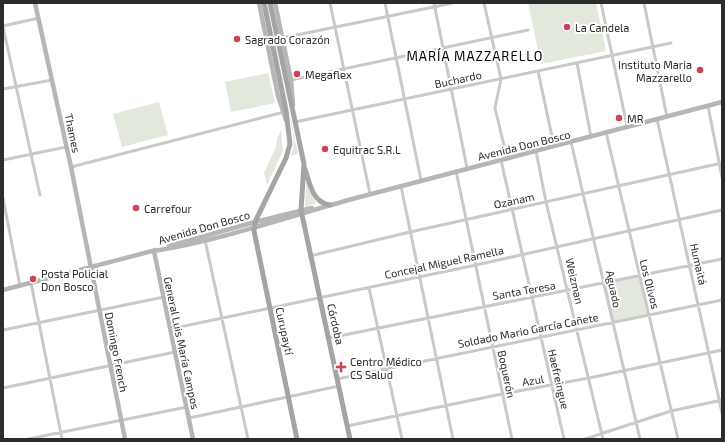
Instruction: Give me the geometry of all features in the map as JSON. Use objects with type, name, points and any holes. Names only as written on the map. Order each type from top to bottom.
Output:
[{"type":"main road","name":"Thames","points":[[35,3],[71,167],[91,268]]},
{"type":"main road","points":[[255,224],[288,154],[290,139],[259,3]]},
{"type":"main road","points":[[264,3],[284,112]]},
{"type":"main road","points":[[270,3],[291,80],[295,122]]},
{"type":"main road","points":[[275,3],[295,122],[304,164],[315,197],[321,203],[330,205]]},
{"type":"main road","name":"Avenida Don Bosco","points":[[3,290],[31,284],[421,180],[722,102]]},
{"type":"main road","name":"Córdoba","points":[[304,164],[301,212],[350,439]]},
{"type":"main road","name":"Avenida Don Bosco","points":[[154,251],[205,240],[255,224]]},
{"type":"main road","name":"Curupaytí","points":[[255,224],[270,308],[297,439]]},
{"type":"main road","name":"General Luis María Campos","points":[[154,251],[193,439]]},
{"type":"main road","name":"Domingo French","points":[[91,268],[125,439]]},
{"type":"street","points":[[330,3],[370,194]]},
{"type":"street","points":[[385,3],[421,180]]},
{"type":"street","points":[[280,38],[335,26],[388,17],[435,5],[453,3]]},
{"type":"street","points":[[484,3],[501,80],[495,108],[507,158]]},
{"type":"street","points":[[607,3],[601,4],[628,127]]},
{"type":"street","points":[[644,3],[667,117]]},
{"type":"street","points":[[435,5],[467,168]]},
{"type":"street","points":[[39,18],[3,26],[40,195]]},
{"type":"street","points":[[291,80],[528,30]]},
{"type":"street","name":"Buchardo","points":[[295,122],[501,80],[671,43]]},
{"type":"street","points":[[577,63],[591,136]]},
{"type":"street","points":[[538,71],[554,146]]},
{"type":"street","points":[[3,89],[52,80]]},
{"type":"street","points":[[708,106],[722,177]]},
{"type":"street","points":[[71,167],[284,112]]},
{"type":"street","name":"Humaitá","points":[[657,119],[671,175],[721,400],[722,413]]},
{"type":"street","name":"Los Olivos","points":[[606,132],[678,439]]},
{"type":"street","name":"Aguado","points":[[571,142],[640,439]]},
{"type":"street","points":[[3,160],[66,146]]},
{"type":"street","name":"Weizman","points":[[536,151],[546,202],[558,246],[603,439]]},
{"type":"street","name":"Haefreingue","points":[[500,160],[564,439]]},
{"type":"street","name":"Ozanam","points":[[310,256],[410,232],[618,187],[720,163]]},
{"type":"street","name":"Boquerón","points":[[456,171],[512,439]]},
{"type":"street","points":[[402,186],[435,358],[453,439]]},
{"type":"street","points":[[3,198],[5,219],[20,286]]},
{"type":"street","name":"Concejal Miguel Ramella","points":[[170,329],[476,265],[722,210]]},
{"type":"street","points":[[205,240],[248,439]]},
{"type":"street","name":"Santa Teresa","points":[[329,338],[484,306],[604,284],[722,259]]},
{"type":"street","points":[[31,284],[62,439]]},
{"type":"street","points":[[369,288],[379,328],[396,416],[402,439]]},
{"type":"street","points":[[3,330],[164,298]]},
{"type":"street","name":"Soldado Mario García Cañete","points":[[337,379],[722,300]]},
{"type":"street","name":"Azul","points":[[347,426],[445,405],[551,386],[722,350]]},
{"type":"street","points":[[3,388],[175,352]]},
{"type":"street","points":[[189,418],[339,386]]},
{"type":"street","points":[[585,439],[671,411],[721,400]]},
{"type":"street","points":[[28,439],[187,407]]},
{"type":"shaded area","points":[[266,3],[298,154],[291,156],[294,144],[293,134]]},
{"type":"shaded area","name":"La Candela","points":[[528,3],[596,3],[606,51],[541,64]]},
{"type":"shaded area","points":[[268,73],[275,103],[231,112],[225,82]]},
{"type":"shaded area","points":[[159,102],[168,135],[122,147],[113,114]]},
{"type":"shaded area","points":[[281,130],[283,151],[267,185],[264,173],[276,147],[277,138]]},
{"type":"shaded area","points":[[306,180],[310,193],[316,203],[305,207]]},
{"type":"shaded area","points":[[639,276],[649,315],[612,322],[604,284]]},
{"type":"place","name":"La Candela","points":[[567,27]]},
{"type":"place","name":"Sagrado Corazón","points":[[237,39]]},
{"type":"place","name":"Instituto Maria Mazzarello","points":[[700,70]]},
{"type":"place","name":"Megaflex","points":[[297,74]]},
{"type":"place","name":"MR","points":[[619,118]]},
{"type":"place","name":"Equitrac S.R.L","points":[[325,149]]},
{"type":"place","name":"Carrefour","points":[[136,208]]},
{"type":"place","name":"Posta Policial Don Bosco","points":[[33,279]]},
{"type":"place","name":"Centro Médico CS Salud","points":[[341,367]]},
{"type":"district","name":"MARÍA MAZZARELLO","points":[[475,56]]}]
